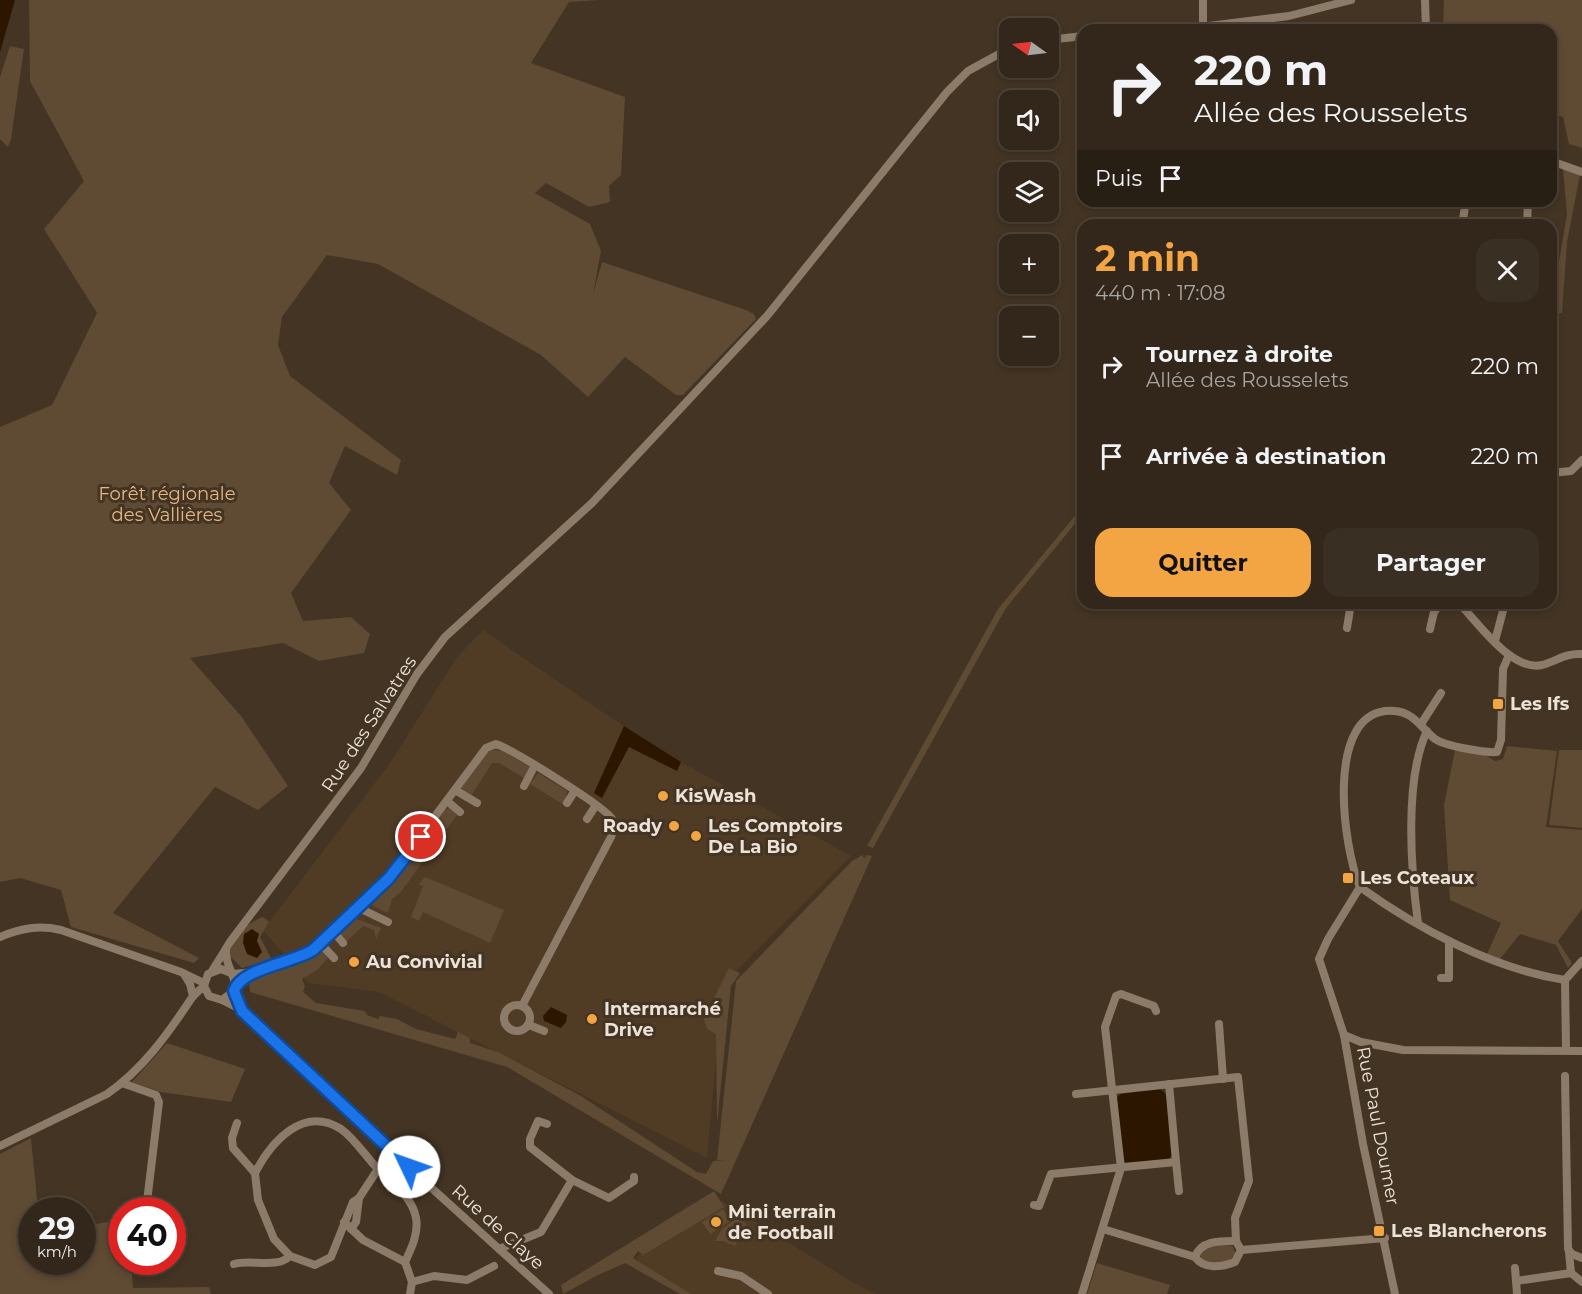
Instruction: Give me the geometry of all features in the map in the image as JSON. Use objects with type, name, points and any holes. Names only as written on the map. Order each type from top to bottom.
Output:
[{"type":"street","points":[[1203,0],[1203,24]]},
{"type":"street","points":[[1232,24],[1289,16],[1351,0]]},
{"type":"street","points":[[1425,0],[1426,24]]},
{"type":"street","points":[[1059,39],[1077,37]]},
{"type":"street","name":"Rue des Salvatres","points":[[210,973],[226,948],[361,768],[432,654],[466,617],[592,502],[788,292],[947,92],[968,71],[999,54]]},
{"type":"street","points":[[1557,163],[1582,172]]},
{"type":"street","points":[[1557,474],[1579,471],[1582,460]]},
{"type":"street","points":[[1347,628],[1350,609]]},
{"type":"street","points":[[1430,630],[1436,609]]},
{"type":"street","points":[[1465,609],[1509,656],[1523,664],[1542,665],[1565,655],[1582,654]]},
{"type":"street","points":[[1495,641],[1503,609]]},
{"type":"street","points":[[1509,656],[1503,669],[1501,740],[1497,752],[1444,743],[1402,712],[1380,713],[1367,718],[1355,731],[1348,748],[1344,816],[1347,845],[1360,887],[1418,923],[1449,941],[1529,971],[1565,980]]},
{"type":"street","points":[[1421,724],[1441,693]]},
{"type":"street","points":[[1418,923],[1413,790],[1422,742],[1427,731]]},
{"type":"street","points":[[182,972],[210,973],[222,969],[231,974],[255,972],[302,958],[320,944],[389,878],[486,748],[496,744],[508,745],[611,816],[613,832],[522,1006]]},
{"type":"street","points":[[524,786],[535,765]]},
{"type":"street","points":[[455,790],[477,803]]},
{"type":"street","points":[[567,803],[574,792]]},
{"type":"street","points":[[447,801],[460,812]]},
{"type":"street","points":[[587,819],[596,805]]},
{"type":"street","name":"Rue Paul Doumer","points":[[1360,887],[1328,939],[1319,959],[1344,1035],[1395,1294]]},
{"type":"street","points":[[358,908],[388,922]]},
{"type":"street","points":[[0,937],[27,928],[44,926],[88,937],[182,972],[204,984],[212,998]]},
{"type":"street","points":[[333,932],[343,943]]},
{"type":"street","points":[[1441,978],[1449,978],[1449,941]]},
{"type":"street","points":[[320,944],[334,958]]},
{"type":"street","points":[[226,948],[226,962],[235,989]]},
{"type":"street","points":[[1566,1050],[1565,980],[1582,961]]},
{"type":"street","points":[[182,972],[190,984],[191,999]]},
{"type":"street","points":[[191,999],[222,1000],[255,972]]},
{"type":"street","points":[[0,1146],[107,1094],[122,1083],[170,1033],[210,973]]},
{"type":"street","name":"Rue de Claye","points":[[235,989],[242,1011]]},
{"type":"street","points":[[1082,1294],[1121,1168],[1106,1028],[1116,996],[1121,994],[1154,1006],[1156,1011]]},
{"type":"street","name":"Rue de Claye","points":[[222,1000],[242,1011],[395,1155],[549,1294]]},
{"type":"street","points":[[515,1005],[522,1006],[530,1016],[529,1025],[516,1032],[508,1028],[504,1021],[508,1009],[515,1005]]},
{"type":"street","points":[[1219,1023],[1223,1079]]},
{"type":"street","points":[[529,1025],[544,1031]]},
{"type":"street","points":[[1344,1035],[1361,1042],[1402,1050],[1582,1051]]},
{"type":"street","points":[[1565,1076],[1566,1218],[1571,1273],[1582,1282]]},
{"type":"street","points":[[1076,1094],[1238,1077],[1249,1181],[1235,1218],[1236,1242],[1243,1251]]},
{"type":"street","points":[[122,1083],[156,1095],[159,1102],[148,1197]]},
{"type":"street","points":[[1169,1084],[1179,1191]]},
{"type":"street","points":[[547,1124],[538,1121],[530,1139],[530,1146],[572,1180],[609,1198],[634,1181],[634,1177]]},
{"type":"street","points":[[395,1155],[378,1169],[353,1202],[335,1250],[323,1263],[315,1265],[290,1256],[274,1239],[255,1190],[255,1173],[264,1155],[278,1139],[295,1126],[320,1122],[341,1129],[378,1169],[412,1203],[417,1221],[414,1242],[405,1262]]},
{"type":"street","points":[[237,1123],[232,1138],[233,1148],[255,1173]]},
{"type":"street","points":[[1034,1205],[1039,1206],[1052,1174],[1176,1162]]},
{"type":"street","points":[[499,1249],[542,1232],[572,1180]]},
{"type":"street","points":[[351,1229],[356,1222],[358,1198]]},
{"type":"street","points":[[344,1222],[363,1240],[405,1262],[412,1282],[410,1294]]},
{"type":"street","points":[[1103,1229],[1195,1257],[1200,1264],[1206,1266],[1228,1265],[1235,1262],[1243,1251],[1385,1238]]},
{"type":"street","points":[[1195,1257],[1199,1248],[1205,1244],[1236,1242]]},
{"type":"street","points":[[1569,1252],[1582,1258]]},
{"type":"street","points":[[234,1264],[246,1261],[277,1263],[290,1256]]},
{"type":"street","points":[[412,1282],[434,1276],[467,1280],[494,1266]]},
{"type":"street","points":[[1515,1269],[1517,1294]]},
{"type":"street","points":[[718,1271],[741,1276],[768,1294]]},
{"type":"street","points":[[1516,1281],[1571,1273]]},
{"type":"shaded area","points":[[0,0],[15,0],[0,52]]},
{"type":"shaded area","points":[[483,630],[607,715],[681,762],[851,856],[723,984],[707,1158],[379,992],[308,983],[263,930],[390,763],[457,657]]},
{"type":"shaded area","points":[[624,726],[681,762],[677,771],[629,747],[602,798],[594,793]]},
{"type":"shaded area","points":[[252,929],[259,934],[257,941],[262,952],[257,958],[247,954],[243,943],[244,934]]},
{"type":"shaded area","points":[[551,1007],[567,1015],[566,1022],[561,1028],[544,1021],[543,1016]]},
{"type":"shaded area","points":[[1160,1089],[1167,1095],[1173,1154],[1168,1160],[1126,1163],[1122,1160],[1115,1099],[1121,1094]]},
{"type":"shaded area","points":[[722,1201],[852,1282],[876,1294],[684,1294],[635,1258]]},
{"type":"green space","name":"Forêt régionale des Vallières","points":[[29,0],[601,0],[569,2],[531,63],[625,97],[621,175],[609,186],[610,202],[589,207],[546,183],[535,193],[590,224],[601,251],[593,294],[602,262],[746,310],[754,314],[756,319],[683,395],[676,395],[625,357],[588,397],[541,355],[378,264],[327,255],[282,317],[278,345],[290,376],[401,460],[397,475],[345,446],[329,483],[351,510],[291,593],[303,621],[351,617],[370,634],[364,653],[319,661],[283,643],[190,658],[241,716],[288,786],[258,810],[215,787],[113,913],[199,958],[194,963],[71,927],[61,890],[20,878],[0,882],[0,427],[52,405],[97,313],[44,229],[84,181],[30,81]]},
{"type":"green space","points":[[1444,0],[1582,0],[1582,148],[1569,144],[1563,117],[1557,115],[1557,24],[1443,24]]},
{"type":"green space","points":[[10,46],[24,49],[8,147],[0,139],[0,77]]},
{"type":"green space","points":[[1563,169],[1580,175],[1567,242],[1562,313],[1557,314],[1557,273],[1567,214]]},
{"type":"green space","points":[[1077,513],[1077,521],[1006,608],[873,848],[867,846],[998,609]]},
{"type":"green space","points":[[1507,746],[1557,751],[1546,827],[1582,830],[1582,909],[1558,941],[1572,963],[1568,968],[1556,945],[1520,934],[1500,959],[1487,954],[1501,923],[1450,900],[1444,805],[1455,750],[1483,754],[1495,761],[1503,759]]},
{"type":"green space","points":[[492,750],[504,751],[530,767],[524,778],[499,763],[492,763],[471,796],[460,788],[485,753]]},
{"type":"green space","points":[[1559,750],[1582,750],[1582,828],[1549,825]]},
{"type":"green space","points":[[538,773],[567,791],[564,805],[530,784]]},
{"type":"green space","points":[[449,808],[457,815],[400,893],[392,899],[388,913],[373,906],[372,900],[397,873],[444,811]]},
{"type":"green space","points":[[862,855],[864,858],[867,855],[872,856],[721,1194],[507,1067],[250,992],[249,980],[304,962],[316,951],[323,951],[328,958],[317,970],[302,979],[305,986],[303,992],[316,1003],[365,1011],[367,1015],[378,1019],[380,1016],[397,1019],[416,1029],[455,1039],[458,1032],[470,1038],[470,1043],[498,1052],[581,1096],[697,1172],[706,1174],[713,1161],[724,1160],[717,1160],[736,981],[852,861]]},
{"type":"green space","points":[[425,877],[504,910],[490,943],[423,912],[419,921],[411,917],[423,886],[418,885]]},
{"type":"green space","points":[[263,917],[269,922],[260,937],[272,960],[242,968],[232,958],[229,959],[232,946],[245,928]]},
{"type":"green space","points":[[354,918],[381,928],[376,939],[374,930],[363,926],[346,942],[337,932]]},
{"type":"green space","points":[[729,968],[740,973],[731,986],[717,1124],[716,1034],[707,1029],[704,1019]]},
{"type":"green space","points":[[167,1043],[245,1069],[231,1102],[161,1092],[132,1082]]},
{"type":"green space","points":[[31,1138],[37,1197],[18,1197],[18,1275],[96,1275],[96,1224],[108,1222],[108,1275],[132,1275],[133,1288],[209,1287],[211,1294],[0,1294],[0,1154]]},
{"type":"green space","points":[[714,1191],[724,1207],[643,1255],[638,1251],[633,1258],[691,1294],[680,1294],[625,1263],[563,1294],[561,1285]]},
{"type":"green space","name":"Mini terrain de Football","points":[[723,1209],[730,1221],[710,1234],[702,1222]]},
{"type":"green space","points":[[726,1209],[746,1224],[735,1246],[723,1241],[715,1241],[722,1229],[733,1221]]},
{"type":"green space","points":[[1216,1245],[1233,1246],[1236,1256],[1219,1264],[1201,1260],[1200,1253],[1204,1248]]},
{"type":"green space","points":[[1097,1263],[1170,1285],[1167,1294],[1087,1294]]},
{"type":"place","name":"Les Ifs","points":[[1498,704]]},
{"type":"place","name":"KisWash","points":[[663,796]]},
{"type":"place","name":"Roady","points":[[674,826]]},
{"type":"place","name":"Les Comptoirs De La Bio","points":[[696,836]]},
{"type":"place","name":"Les Coteaux","points":[[1348,878]]},
{"type":"place","name":"Au Convivial","points":[[354,962]]},
{"type":"place","name":"Intermarché Drive","points":[[592,1019]]},
{"type":"place","name":"Mini terrain de Football","points":[[716,1222]]},
{"type":"place","name":"Les Blancherons","points":[[1379,1231]]},
{"type":"route","points":[[409,1167],[242,1011],[234,991],[255,972],[302,958],[313,950],[380,888],[421,837]]}]
